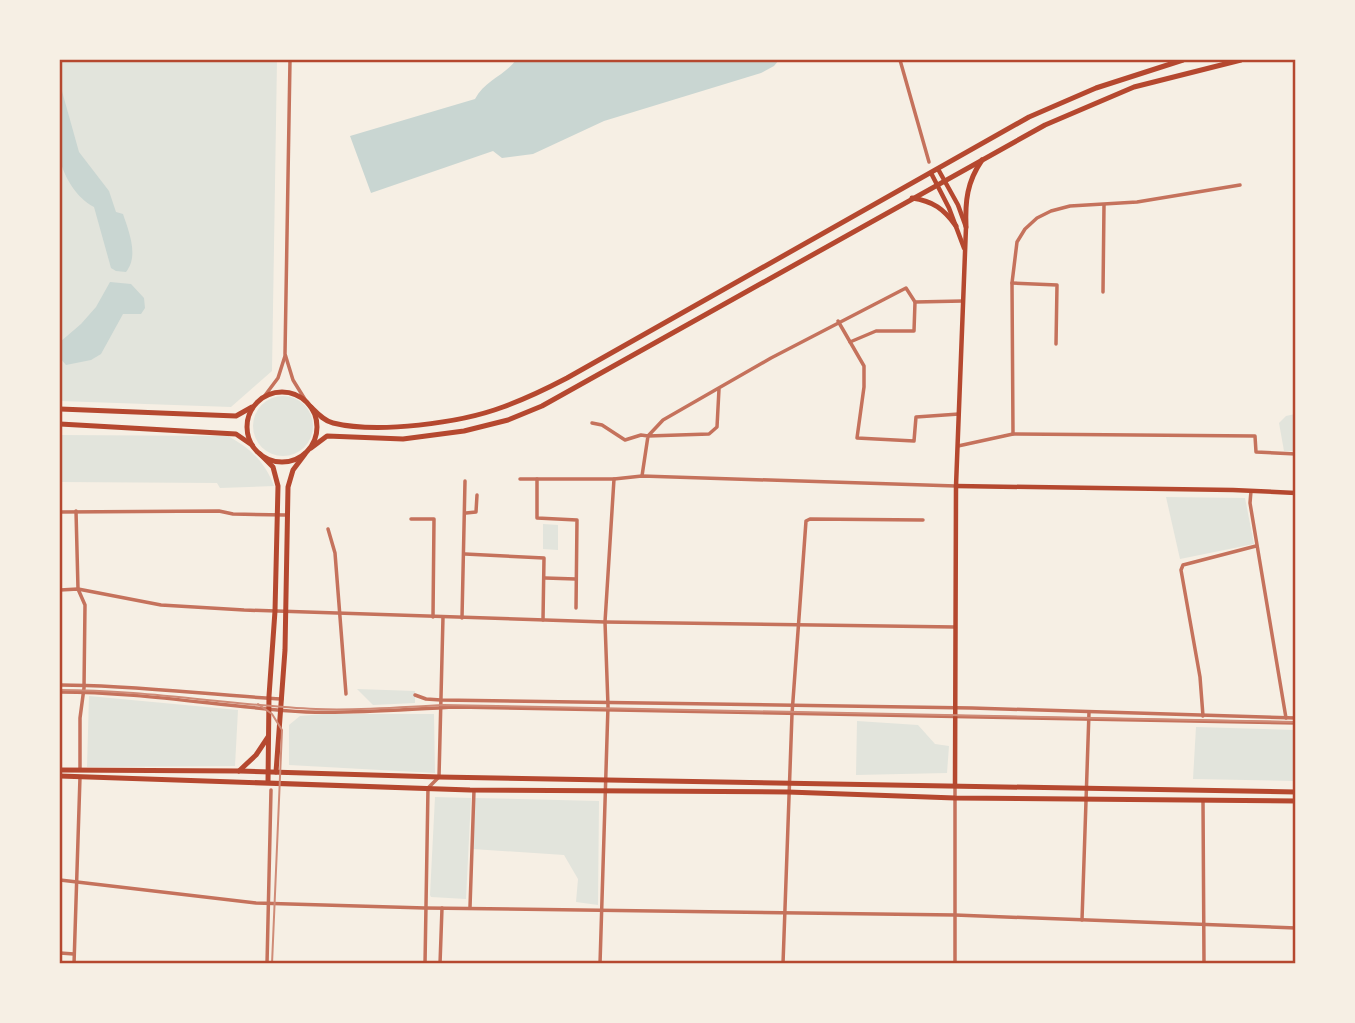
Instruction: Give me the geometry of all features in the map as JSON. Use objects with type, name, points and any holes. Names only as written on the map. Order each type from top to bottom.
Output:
[{"type":"main road","points":[[60,409],[236,416],[263,398],[285,392],[300,397],[323,418],[333,423],[368,427],[464,419],[501,408],[537,394],[1045,109],[1096,88],[1183,60]]},
{"type":"main road","points":[[271,790],[276,772],[285,650],[286,515],[290,478],[310,448],[327,436],[403,439],[464,431],[508,420],[542,406],[1053,121],[1134,87],[1241,60]]},
{"type":"main road","points":[[1045,109],[1044,117],[1053,121]]},
{"type":"main road","points":[[1028,118],[1035,121],[1036,130]]},
{"type":"main road","points":[[955,786],[956,486],[967,191],[983,158]]},
{"type":"main road","points":[[938,169],[966,227]]},
{"type":"main road","points":[[931,173],[956,226],[965,253]]},
{"type":"main road","points":[[912,198],[932,202],[940,207],[956,226]]},
{"type":"main road","points":[[864,211],[863,219],[871,222]]},
{"type":"main road","points":[[851,218],[857,222],[857,230]]},
{"type":"main road","points":[[254,448],[247,425],[257,403]]},
{"type":"main road","points":[[310,448],[317,432],[311,407]]},
{"type":"main road","points":[[60,424],[236,434],[254,448],[275,472],[278,486],[268,772],[271,790]]},
{"type":"main road","points":[[425,424],[419,429],[419,433],[425,437]]},
{"type":"main road","points":[[403,439],[411,435],[411,430],[405,426]]},
{"type":"main road","points":[[260,454],[282,462],[298,459],[305,454]]},
{"type":"main road","points":[[956,486],[1296,493]]},
{"type":"main road","points":[[239,771],[264,746],[269,734]]},
{"type":"main road","points":[[60,769],[80,773],[474,790],[605,789],[955,798],[1296,800]]},
{"type":"main road","points":[[60,776],[80,773],[239,771],[1296,792]]},
{"type":"street","points":[[263,398],[278,378],[285,354],[290,60]]},
{"type":"street","points":[[900,60],[929,162]]},
{"type":"street","points":[[1013,433],[1012,283],[1017,242],[1025,229],[1037,218],[1070,206],[1086,203],[1104,205],[1240,185]]},
{"type":"street","points":[[1103,292],[1104,205]]},
{"type":"street","points":[[1012,283],[1057,285],[1056,344]]},
{"type":"street","points":[[642,476],[648,436],[663,420],[838,321],[906,288],[915,302],[914,331],[876,331],[850,342]]},
{"type":"street","points":[[915,302],[963,301]]},
{"type":"street","points":[[838,321],[863,366],[864,387],[857,438],[914,441],[916,417],[959,414]]},
{"type":"street","points":[[285,354],[293,380],[306,401]]},
{"type":"street","points":[[592,424],[602,425],[625,440],[641,435],[709,434],[717,427],[719,388]]},
{"type":"street","points":[[958,446],[1013,433],[1255,436],[1256,452],[1296,454]]},
{"type":"street","points":[[520,479],[614,479],[642,476],[956,486]]},
{"type":"street","points":[[537,479],[537,518],[577,520],[576,608]]},
{"type":"street","points":[[600,964],[607,711],[605,622],[614,479]]},
{"type":"street","points":[[462,618],[465,481]]},
{"type":"street","points":[[1251,491],[1250,503],[1285,720]]},
{"type":"street","points":[[466,513],[476,512],[477,495]]},
{"type":"street","points":[[60,512],[219,510],[233,514],[286,515]]},
{"type":"street","points":[[74,964],[80,718],[85,685],[85,605],[78,589],[76,511]]},
{"type":"street","points":[[411,519],[433,519],[433,617]]},
{"type":"street","points":[[783,964],[788,782],[805,526],[810,519],[923,520]]},
{"type":"street","points":[[328,529],[335,553],[346,694]]},
{"type":"street","points":[[1203,716],[1200,677],[1181,570],[1186,562],[1257,546]]},
{"type":"street","points":[[465,554],[541,556],[545,560],[543,620]]},
{"type":"street","points":[[545,578],[576,579]]},
{"type":"street","points":[[60,590],[78,589],[160,605],[275,611],[605,622],[955,627]]},
{"type":"street","points":[[425,964],[428,788],[439,777],[443,617]]},
{"type":"street","points":[[60,685],[282,699]]},
{"type":"street","points":[[60,692],[139,695],[178,701],[281,709],[369,712],[440,708],[1285,720]]},
{"type":"street","points":[[415,695],[441,700],[955,708],[1296,721]]},
{"type":"street","points":[[1082,920],[1089,712]]},
{"type":"street","points":[[955,786],[955,964]]},
{"type":"street","points":[[267,964],[271,790]]},
{"type":"street","points":[[470,907],[474,790]]},
{"type":"street","points":[[1203,799],[1204,964]]},
{"type":"street","points":[[60,880],[269,903],[425,908],[955,915],[1296,928]]},
{"type":"street","points":[[440,964],[442,908]]},
{"type":"street","points":[[60,953],[74,954]]},
{"type":"shaded area","points":[[60,60],[277,60],[272,371],[231,407],[60,401]]},
{"type":"shaded area","points":[[516,60],[779,60],[761,73],[604,121],[533,154],[502,158],[493,151],[371,193],[350,136],[475,99],[484,87]]},
{"type":"shaded area","points":[[60,84],[79,152],[109,191],[116,212],[123,214],[132,251],[130,266],[126,272],[111,268],[94,207],[77,193],[62,167]]},
{"type":"shaded area","points":[[110,282],[131,284],[144,298],[145,308],[141,314],[123,314],[101,354],[91,360],[66,365],[60,358],[60,342],[96,307]]},
{"type":"shaded area","points":[[277,396],[289,396],[305,404],[311,414],[311,438],[305,448],[289,456],[277,456],[261,448],[253,432],[253,420],[261,404]]},
{"type":"shaded area","points":[[1295,414],[1295,451],[1284,451],[1279,423],[1286,416]]},
{"type":"shaded area","points":[[60,435],[228,436],[256,456],[274,486],[220,488],[217,483],[60,482]]},
{"type":"shaded area","points":[[1166,497],[1245,498],[1254,544],[1180,559]]},
{"type":"shaded area","points":[[543,524],[558,525],[558,550],[543,549]]},
{"type":"shaded area","points":[[357,689],[415,691],[415,703],[373,705]]},
{"type":"shaded area","points":[[89,696],[238,710],[235,766],[87,767]]},
{"type":"shaded area","points":[[434,714],[435,773],[289,765],[289,725],[300,716]]},
{"type":"shaded area","points":[[857,721],[918,725],[935,744],[949,746],[947,773],[856,775]]},
{"type":"shaded area","points":[[1196,727],[1295,730],[1295,781],[1193,779]]},
{"type":"shaded area","points":[[435,797],[471,798],[466,899],[430,895]]},
{"type":"shaded area","points":[[474,798],[599,801],[598,905],[576,902],[578,879],[564,855],[472,849]]},
{"type":"tram line","points":[[60,690],[124,692],[332,709],[444,705],[1296,722]]},
{"type":"tram line","points":[[258,704],[272,714],[282,730],[272,964]]}]
